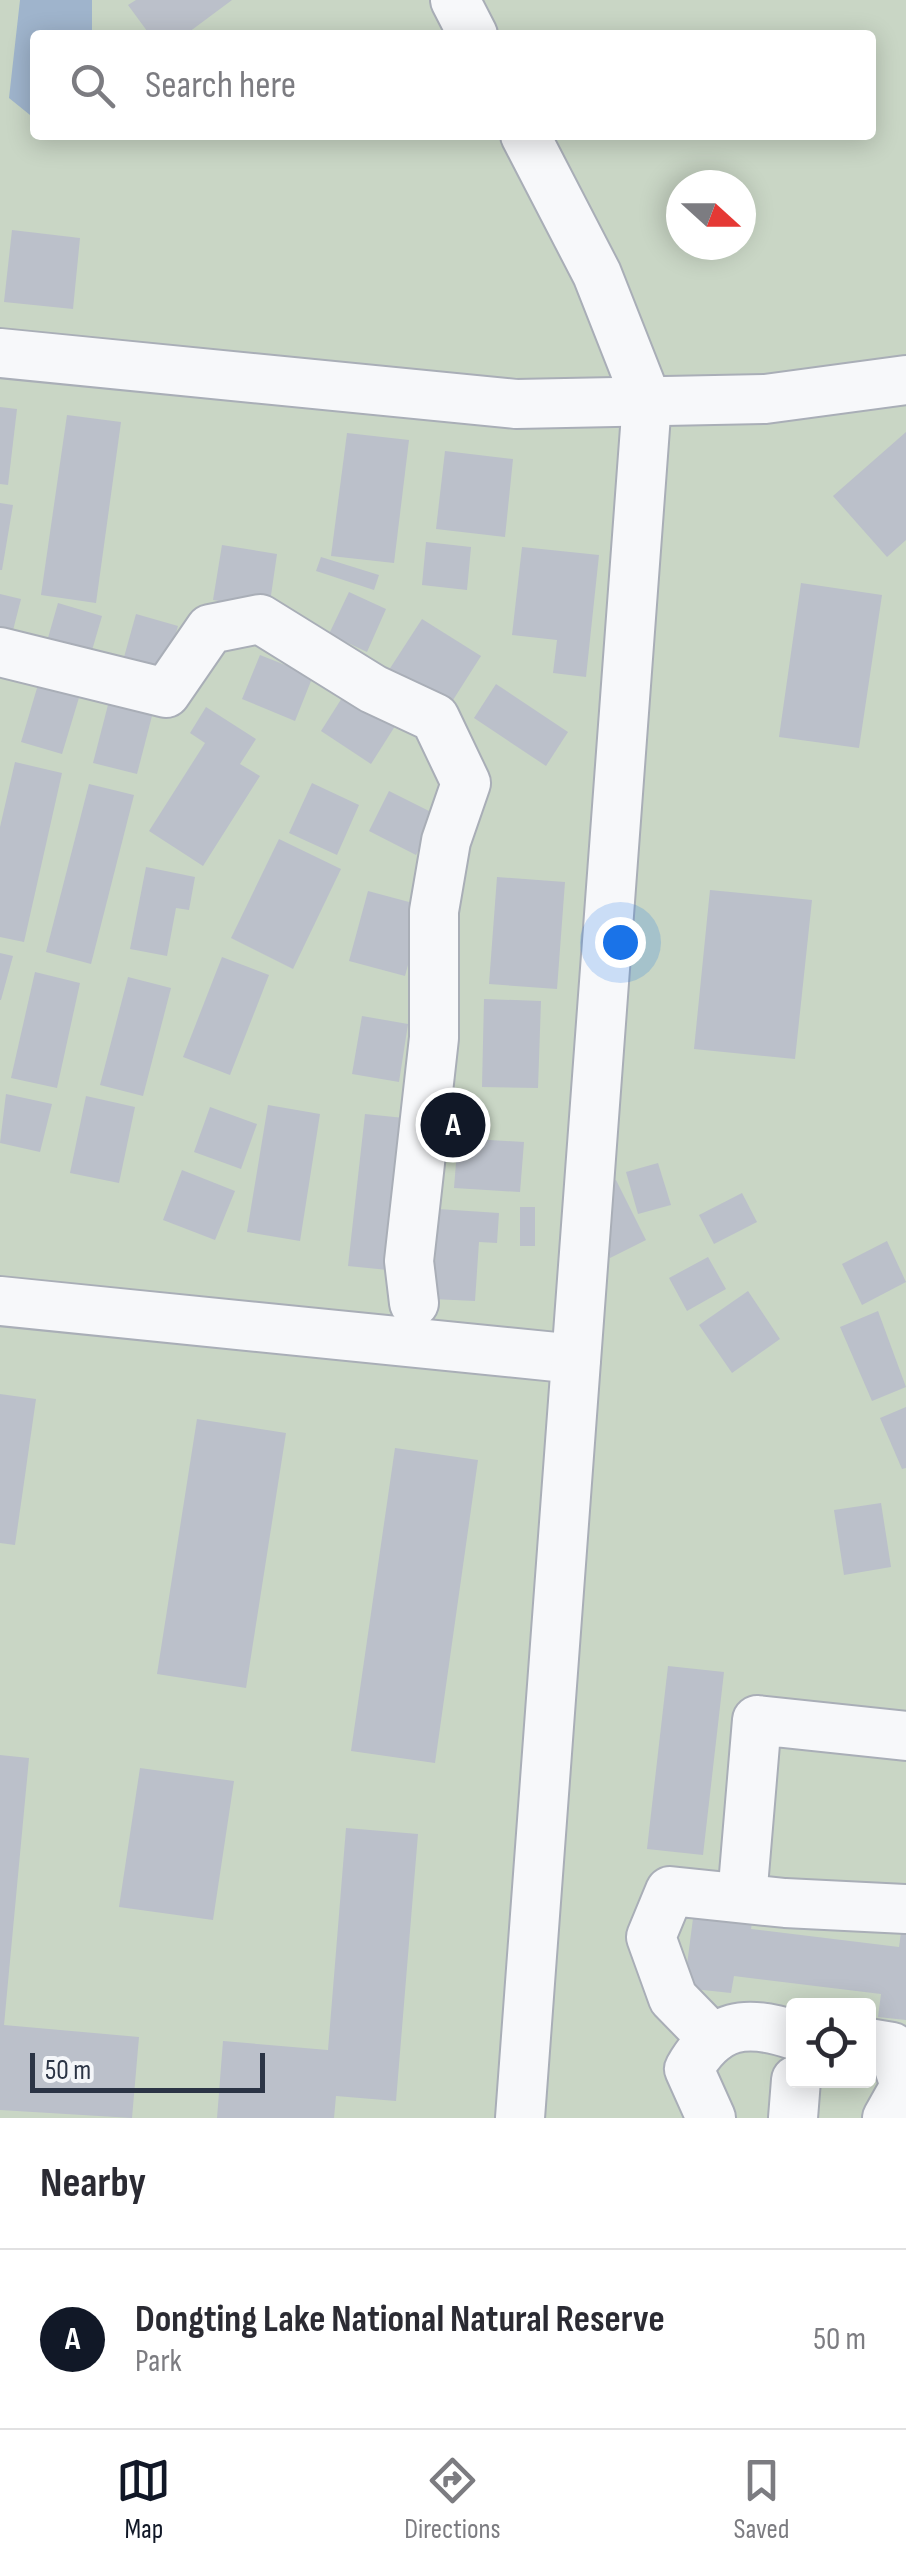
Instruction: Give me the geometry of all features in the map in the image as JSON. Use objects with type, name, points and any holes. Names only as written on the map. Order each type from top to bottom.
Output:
[{"type":"street","points":[[455,0],[470,30]]},
{"type":"street","points":[[520,2118],[647,401],[597,274],[528,140]]},
{"type":"street","points":[[0,352],[516,404],[765,399],[906,380]]},
{"type":"street","points":[[0,652],[166,693],[210,629],[260,619],[373,688],[435,718],[466,783],[446,841],[434,911],[434,1038],[409,1261],[414,1304]]},
{"type":"street","points":[[0,1301],[576,1359]]},
{"type":"street","points":[[742,1898],[757,1720],[906,1736]]},
{"type":"street","points":[[713,2039],[673,1998],[652,1937],[670,1891],[906,1908]]},
{"type":"street","points":[[711,2118],[689,2069],[702,2046],[733,2027],[768,2026],[786,2032]]},
{"type":"street","points":[[887,2118],[905,2086],[892,2061]]},
{"type":"street","points":[[793,2118],[795,2088]]},
{"type":"green space","points":[[0,0],[906,0],[906,2118],[0,2118]]},
{"type":"water","points":[[20,0],[92,0],[92,30],[30,30],[30,115],[9,98]]},
{"type":"building","points":[[136,0],[232,0],[192,30],[146,30],[128,5]]},
{"type":"building","points":[[12,230],[80,238],[73,309],[4,302]]},
{"type":"building","points":[[0,407],[17,409],[8,485],[0,484]]},
{"type":"building","points":[[67,415],[121,422],[96,603],[41,595]]},
{"type":"building","points":[[906,432],[906,540],[887,557],[833,496]]},
{"type":"building","points":[[347,433],[409,440],[394,563],[331,556]]},
{"type":"building","points":[[445,451],[513,459],[505,537],[436,529]]},
{"type":"building","points":[[0,503],[13,505],[2,570],[0,570]]},
{"type":"building","points":[[426,542],[471,547],[467,590],[422,585]]},
{"type":"building","points":[[222,545],[277,554],[269,609],[213,600]]},
{"type":"building","points":[[522,547],[599,555],[586,677],[553,673],[557,640],[512,635]]},
{"type":"building","points":[[321,557],[379,575],[374,590],[316,571]]},
{"type":"building","points":[[801,583],[882,595],[859,748],[779,737]]},
{"type":"building","points":[[349,592],[386,609],[367,652],[329,634]]},
{"type":"building","points":[[0,594],[21,599],[9,646],[0,644]]},
{"type":"building","points":[[58,603],[102,616],[88,664],[44,652]]},
{"type":"building","points":[[136,614],[178,626],[162,680],[121,668]]},
{"type":"building","points":[[422,619],[481,656],[446,711],[387,673]]},
{"type":"building","points":[[260,655],[313,676],[295,721],[242,699]]},
{"type":"building","points":[[40,678],[81,691],[62,754],[21,742]]},
{"type":"building","points":[[496,684],[568,732],[546,766],[474,718]]},
{"type":"building","points":[[347,690],[397,723],[371,764],[321,731]]},
{"type":"building","points":[[109,701],[153,712],[137,774],[93,763]]},
{"type":"building","points":[[206,707],[256,739],[240,764],[260,776],[203,866],[149,831],[205,743],[190,733]]},
{"type":"building","points":[[15,762],[62,773],[24,942],[0,937],[0,827]]},
{"type":"building","points":[[312,783],[359,805],[337,855],[289,833]]},
{"type":"building","points":[[89,784],[134,795],[91,964],[46,952]]},
{"type":"building","points":[[389,791],[437,815],[416,855],[369,831]]},
{"type":"building","points":[[279,839],[341,869],[293,969],[231,938]]},
{"type":"building","points":[[146,867],[195,877],[189,910],[176,908],[167,956],[130,949]]},
{"type":"building","points":[[497,877],[565,882],[557,989],[489,984]]},
{"type":"building","points":[[710,890],[812,900],[795,1059],[694,1049]]},
{"type":"building","points":[[368,891],[424,906],[405,976],[349,961]]},
{"type":"building","points":[[0,953],[13,956],[1,1000],[0,1000]]},
{"type":"building","points":[[222,957],[269,975],[230,1075],[183,1057]]},
{"type":"building","points":[[35,972],[80,983],[57,1088],[11,1078]]},
{"type":"building","points":[[128,977],[171,988],[143,1096],[100,1085]]},
{"type":"building","points":[[484,999],[541,1001],[538,1088],[482,1087]]},
{"type":"building","points":[[362,1016],[408,1024],[399,1082],[352,1074]]},
{"type":"building","points":[[6,1094],[52,1104],[40,1152],[0,1143]]},
{"type":"building","points":[[86,1096],[135,1107],[119,1183],[70,1173]]},
{"type":"building","points":[[268,1105],[320,1114],[300,1241],[247,1232]]},
{"type":"building","points":[[210,1107],[257,1124],[241,1169],[194,1152]]},
{"type":"building","points":[[365,1114],[414,1119],[398,1271],[348,1266]]},
{"type":"building","points":[[458,1138],[524,1142],[520,1192],[454,1188]]},
{"type":"building","points":[[658,1163],[671,1205],[638,1214],[626,1172]]},
{"type":"building","points":[[182,1170],[235,1191],[215,1240],[163,1220]]},
{"type":"building","points":[[616,1180],[646,1240],[610,1258],[580,1198]]},
{"type":"building","points":[[742,1193],[757,1222],[714,1244],[699,1215]]},
{"type":"building","points":[[520,1207],[535,1207],[535,1246],[520,1246]]},
{"type":"building","points":[[438,1209],[499,1213],[497,1243],[479,1242],[475,1301],[433,1299]]},
{"type":"building","points":[[887,1241],[906,1282],[862,1305],[842,1264]]},
{"type":"building","points":[[708,1257],[726,1289],[687,1311],[669,1278]]},
{"type":"building","points":[[748,1291],[780,1339],[732,1373],[699,1325]]},
{"type":"building","points":[[878,1311],[906,1387],[872,1401],[840,1327]]},
{"type":"building","points":[[0,1394],[36,1399],[15,1545],[0,1543]]},
{"type":"building","points":[[906,1407],[906,1468],[902,1469],[880,1418]]},
{"type":"building","points":[[197,1419],[286,1433],[246,1688],[157,1674]]},
{"type":"building","points":[[395,1448],[478,1460],[435,1763],[351,1751]]},
{"type":"building","points":[[881,1503],[891,1567],[844,1575],[834,1510]]},
{"type":"building","points":[[668,1666],[724,1672],[703,1855],[647,1849]]},
{"type":"building","points":[[0,1755],[29,1758],[4,2025],[139,2037],[132,2118],[0,2110]]},
{"type":"building","points":[[140,1768],[234,1781],[213,1920],[119,1907]]},
{"type":"building","points":[[346,1828],[418,1834],[396,2101],[336,2096],[334,2118],[217,2118],[223,2041],[328,2050]]},
{"type":"building","points":[[695,1903],[754,1910],[751,1929],[899,1947],[902,1925],[906,1926],[906,2020],[878,2017],[881,1994],[734,1976],[731,1993],[684,1988]]},
{"type":"place","name":"Dongting Lake National Natural Reserve","points":[[453,1125]]}]
